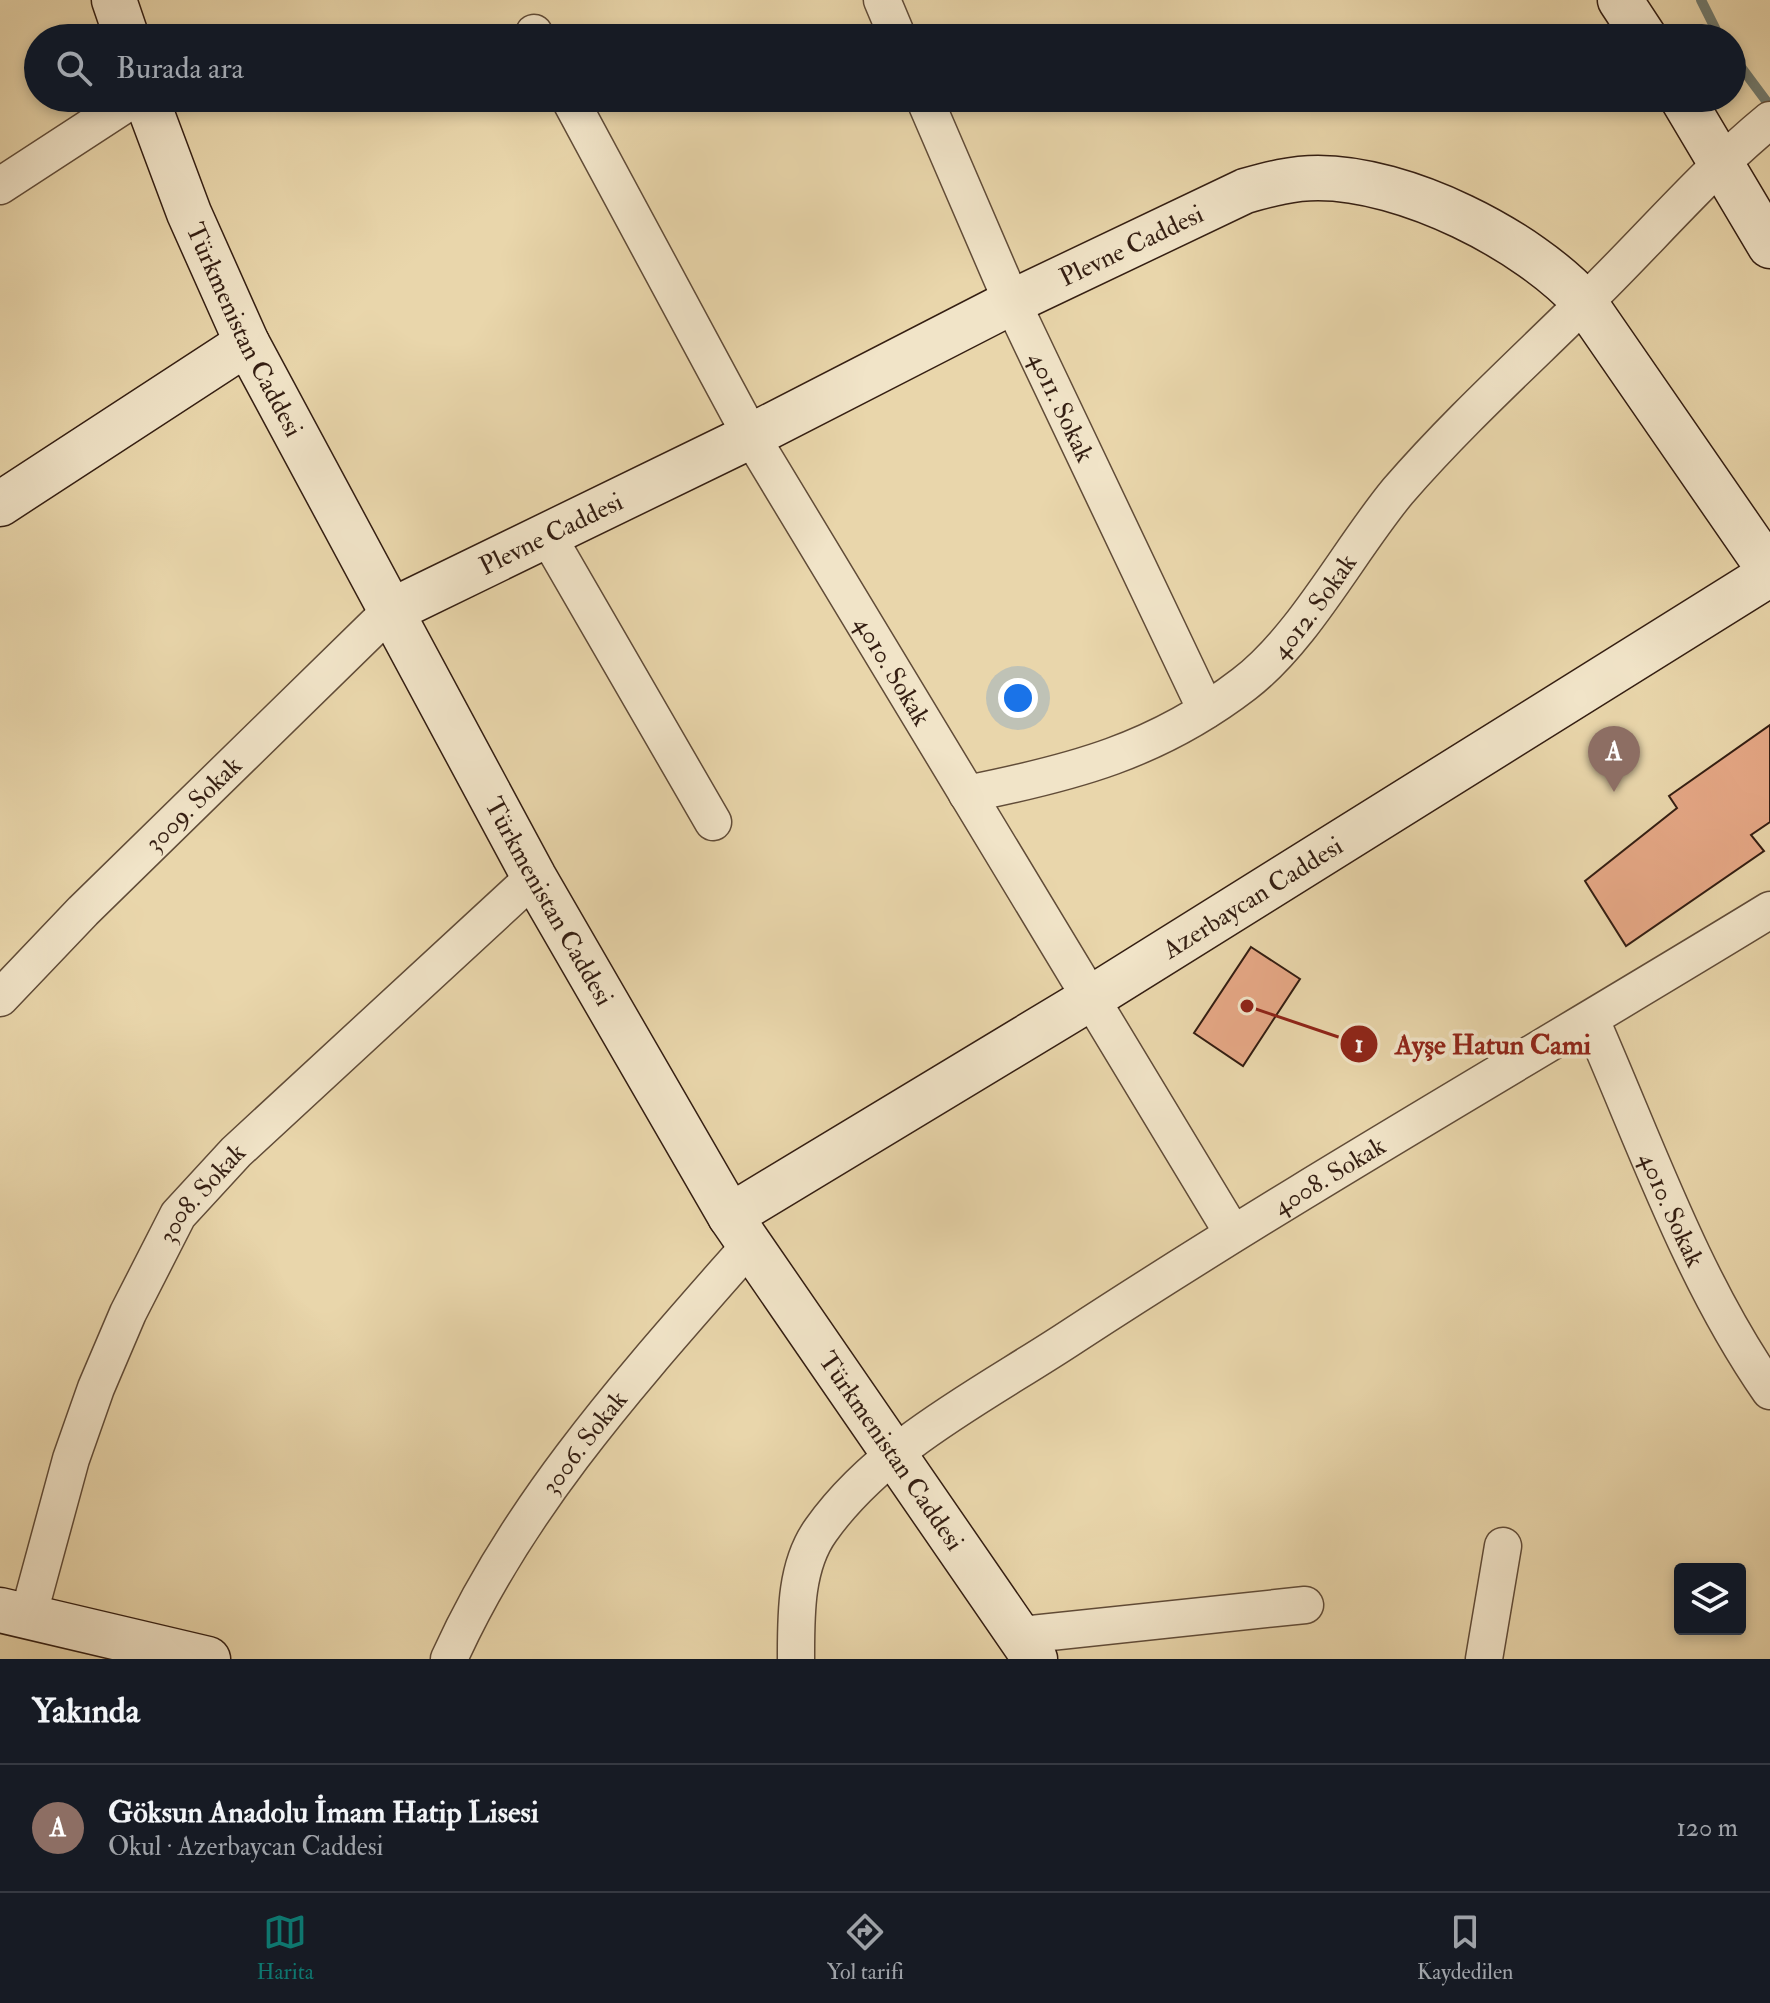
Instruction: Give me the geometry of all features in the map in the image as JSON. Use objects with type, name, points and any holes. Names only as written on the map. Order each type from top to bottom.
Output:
[{"type":"street","points":[[114,0],[122,24]]},
{"type":"street","points":[[882,0],[892,24]]},
{"type":"street","points":[[1620,0],[1636,24]]},
{"type":"street","points":[[0,186],[114,112]]},
{"type":"street","name":"Türkmenistan Caddesi","points":[[151,112],[189,213],[247,343],[534,877],[740,1231],[1028,1647]]},
{"type":"street","name":"4010. Sokak","points":[[577,112],[751,436],[1232,1232]]},
{"type":"street","name":"4011. Sokak","points":[[930,112],[1012,302],[1206,710]]},
{"type":"street","points":[[1704,112],[1748,140],[1770,246]]},
{"type":"street","name":"4012. Sokak","points":[[967,794],[1061,775],[1108,761],[1151,743],[1246,682],[1280,647],[1399,490],[1501,382],[1748,140]]},
{"type":"street","name":"Plevne Caddesi","points":[[389,612],[751,436],[1012,302],[1245,191],[1284,179],[1320,178],[1358,182],[1454,213],[1535,258],[1561,277],[1585,303],[1770,572]]},
{"type":"street","points":[[0,504],[247,343]]},
{"type":"street","points":[[547,535],[713,822]]},
{"type":"street","name":"Azerbaycan Caddesi","points":[[740,1231],[1091,998],[1770,572]]},
{"type":"street","name":"3009. Sokak","points":[[0,998],[83,911],[389,612]]},
{"type":"street","name":"3008. Sokak","points":[[14,1613],[96,1388],[128,1313],[178,1215],[236,1152],[534,877]]},
{"type":"street","name":"4008. Sokak","points":[[796,1659],[799,1588],[807,1558],[820,1531],[895,1453],[1232,1232],[1591,1020],[1770,910]]},
{"type":"street","name":"4010. Sokak","points":[[1591,1020],[1702,1274],[1728,1326],[1770,1391]]},
{"type":"street","name":"3006. Sokak","points":[[449,1659],[505,1549],[538,1500],[647,1363],[740,1231]]},
{"type":"street","points":[[1484,1659],[1503,1546]]},
{"type":"street","points":[[1028,1647],[1305,1605]]},
{"type":"street","points":[[14,1613],[207,1659]]},
{"type":"building","points":[[1770,725],[1770,822],[1751,835],[1764,851],[1626,946],[1585,881],[1677,808],[1669,796]]},
{"type":"building","points":[[1251,947],[1300,979],[1243,1066],[1194,1033]]},
{"type":"waterway","points":[[1701,0],[1713,24]]},
{"type":"waterway","points":[[1746,74],[1770,106]]},
{"type":"place","name":"Göksun Anadolu İmam Hatip Lisesi","points":[[1614,792]]},
{"type":"place","name":"Ayşe Hatun Cami","points":[[1247,1006]]}]
